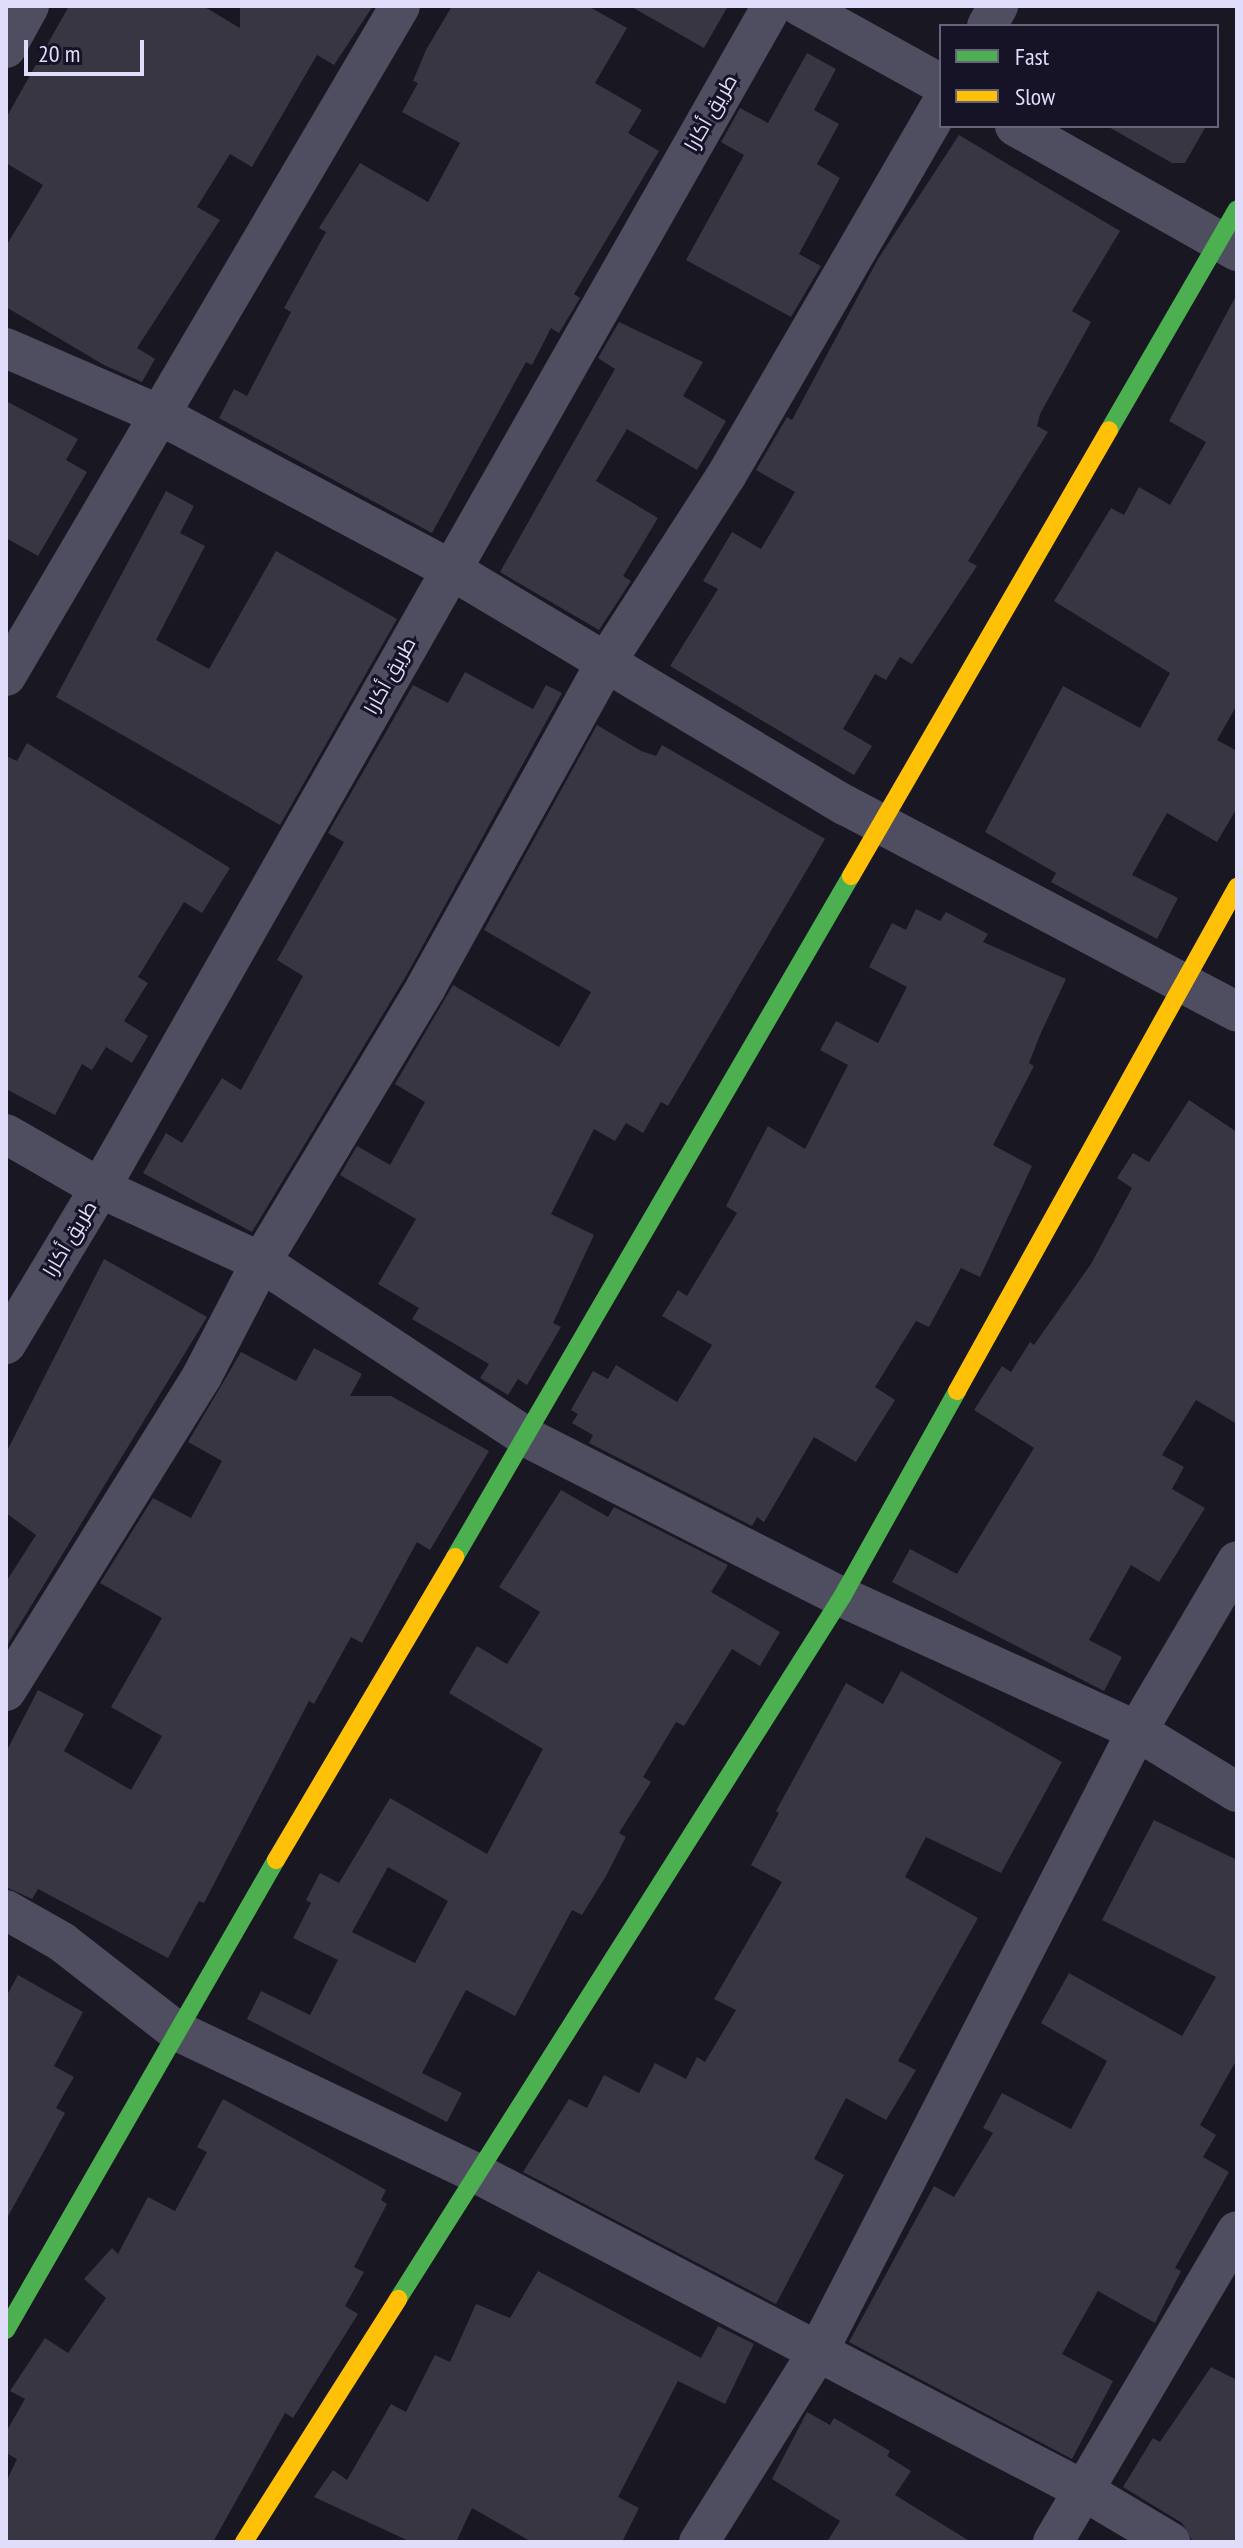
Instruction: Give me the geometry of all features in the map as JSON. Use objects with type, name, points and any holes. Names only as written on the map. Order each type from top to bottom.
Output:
[{"type":"street","points":[[6,48],[29,6]]},
{"type":"street","points":[[6,676],[400,6]]},
{"type":"street","name":"طريق أكارا","points":[[6,1344],[100,1188],[772,6]]},
{"type":"street","points":[[800,6],[939,83]]},
{"type":"street","points":[[988,24],[998,6]]},
{"type":"street","points":[[6,1691],[202,1376],[261,1262],[426,987],[606,662],[726,476],[939,108]]},
{"type":"street","points":[[6,2330],[175,2030],[1230,234],[1019,128]]},
{"type":"street","points":[[6,348],[160,415],[450,569],[845,805],[884,822],[1237,1012]]},
{"type":"street","points":[[244,2542],[842,1597],[1237,887]]},
{"type":"street","points":[[6,1134],[100,1188],[261,1262],[526,1437],[842,1597],[1137,1731],[1237,1792]]},
{"type":"street","points":[[699,2542],[816,2355],[1137,1731],[1237,1561]]},
{"type":"street","points":[[6,1910],[62,1942],[175,2030],[478,2174],[816,2355],[1081,2489],[1170,2542]]},
{"type":"street","points":[[1053,2542],[1081,2489],[1237,2231]]},
{"type":"building","points":[[69,6],[203,6],[240,28],[240,6],[373,6],[334,65],[317,55],[252,167],[230,154],[197,207],[220,220],[137,348],[155,359],[142,382],[104,365],[6,307],[6,246],[43,185],[6,163],[6,118]]},
{"type":"building","points":[[452,6],[588,6],[627,28],[595,83],[642,110],[628,133],[659,151],[574,294],[580,298],[559,333],[551,328],[532,365],[526,362],[432,533],[219,418],[234,389],[247,396],[291,312],[284,308],[326,232],[319,228],[360,163],[428,202],[460,143],[402,112],[418,83],[413,81],[426,50]]},
{"type":"building","points":[[630,6],[728,6],[704,48]]},
{"type":"building","points":[[807,53],[836,69],[814,110],[839,124],[817,164],[840,178],[799,254],[821,266],[791,317],[686,260],[744,155],[721,142],[740,108],[768,123]]},
{"type":"building","points":[[1111,128],[1205,128],[1185,163],[1172,163]]},
{"type":"building","points":[[959,135],[1120,231],[1072,311],[1091,322],[1040,414],[1037,426],[1048,432],[968,561],[977,566],[912,664],[900,657],[886,680],[875,674],[843,729],[872,746],[854,775],[670,666],[718,589],[703,581],[732,532],[761,549],[795,492],[756,470],[787,417],[792,420],[878,259]]},
{"type":"building","points":[[1237,294],[1237,705],[1217,740],[1237,751],[1237,808],[1217,842],[1167,813],[1132,875],[1178,898],[1157,939],[1051,882],[1056,873],[985,832],[1063,686],[1140,728],[1170,673],[1054,601],[1111,508],[1124,515],[1139,487],[1170,505],[1206,442],[1169,421]]},
{"type":"building","points":[[619,322],[703,362],[683,396],[726,421],[697,470],[627,429],[596,481],[658,518],[623,576],[631,581],[599,630],[500,572],[615,369],[598,358]]},
{"type":"building","points":[[6,401],[78,439],[66,460],[87,472],[38,556],[6,538]]},
{"type":"building","points":[[166,491],[194,506],[180,533],[205,546],[156,640],[209,669],[276,551],[397,619],[280,825],[56,697]]},
{"type":"building","points":[[465,672],[533,709],[546,685],[562,693],[406,976],[252,1232],[143,1173],[166,1133],[182,1143],[222,1078],[241,1090],[303,976],[277,960],[344,842],[328,833],[413,685],[448,703]]},
{"type":"building","points":[[597,725],[641,751],[656,756],[662,745],[825,839],[668,1106],[661,1102],[643,1133],[626,1123],[615,1141],[594,1129],[551,1214],[594,1235],[553,1323],[561,1327],[527,1385],[518,1379],[508,1395],[480,1378],[489,1364],[412,1319],[419,1308],[378,1284],[416,1219],[340,1175],[357,1146],[390,1165],[425,1102],[395,1084],[453,985],[559,1047],[591,992],[484,930]]},
{"type":"building","points":[[27,743],[230,868],[202,913],[184,902],[138,977],[148,983],[124,1021],[148,1036],[132,1063],[106,1047],[92,1070],[82,1064],[55,1115],[6,1089],[6,756],[17,761]]},
{"type":"building","points":[[916,909],[940,921],[946,912],[988,934],[983,942],[1066,979],[1029,1063],[1034,1066],[993,1145],[1032,1166],[980,1277],[961,1268],[929,1327],[916,1321],[875,1387],[895,1400],[856,1462],[814,1437],[764,1522],[757,1517],[752,1526],[589,1443],[593,1435],[572,1423],[578,1414],[571,1410],[593,1371],[608,1379],[616,1365],[677,1402],[712,1345],[662,1316],[678,1290],[687,1296],[737,1213],[726,1206],[768,1126],[805,1149],[848,1065],[820,1050],[836,1021],[878,1043],[907,987],[869,967],[892,923],[906,930]]},
{"type":"building","points":[[1189,1100],[1237,1132],[1237,1424],[1196,1400],[1162,1455],[1184,1467],[1172,1489],[1205,1508],[1159,1582],[1131,1565],[1089,1640],[1122,1657],[1104,1691],[892,1582],[910,1549],[957,1574],[1034,1448],[974,1410],[1002,1366],[1011,1372],[1030,1342],[1034,1345],[1091,1264],[1132,1188],[1117,1178],[1133,1153],[1149,1162]]},
{"type":"building","points":[[104,1259],[207,1317],[6,1647],[6,1582],[36,1535],[6,1513],[6,1453]]},
{"type":"building","points":[[314,1348],[362,1374],[350,1396],[391,1396],[489,1451],[430,1550],[417,1542],[362,1643],[351,1637],[314,1704],[309,1701],[204,1903],[199,1901],[168,1958],[38,1889],[32,1899],[6,1887],[6,1752],[38,1690],[84,1714],[64,1751],[131,1790],[162,1736],[111,1707],[162,1618],[100,1583],[153,1498],[191,1518],[222,1461],[188,1442],[241,1352],[296,1381]]},
{"type":"building","points":[[561,1490],[608,1517],[614,1507],[728,1565],[711,1592],[780,1632],[760,1666],[732,1649],[684,1726],[676,1722],[643,1777],[651,1782],[619,1833],[626,1837],[606,1876],[582,1915],[572,1910],[515,2016],[466,1990],[422,2073],[462,2093],[447,2122],[247,2019],[261,1991],[310,2015],[338,1960],[293,1938],[311,1903],[306,1900],[320,1873],[339,1883],[390,1798],[487,1854],[543,1749],[449,1693],[477,1646],[507,1664],[540,1612],[499,1587]],"holes":[[[388,1867],[448,1901],[415,1963],[352,1932]]]},
{"type":"building","points":[[901,1671],[1062,1762],[1001,1873],[926,1837],[905,1877],[978,1918],[898,2061],[916,2070],[886,2120],[846,2098],[814,2159],[844,2175],[776,2304],[523,2172],[569,2099],[587,2108],[604,2075],[639,2093],[655,2063],[686,2079],[697,2057],[705,2062],[736,2010],[714,1999],[782,1882],[751,1865],[779,1813],[776,1811],[846,1683],[883,1704]]},
{"type":"building","points":[[1154,1820],[1237,1860],[1237,2059],[1200,2125],[1216,2135],[1203,2157],[1229,2172],[1175,2268],[1181,2271],[1155,2323],[1098,2291],[1062,2354],[1113,2381],[1072,2459],[849,2342],[934,2186],[954,2197],[993,2133],[983,2128],[1002,2093],[1071,2129],[1107,2061],[1041,2023],[1069,1973],[1182,2036],[1216,1977],[1102,1920]]},
{"type":"building","points":[[18,1975],[83,2012],[54,2066],[74,2077],[56,2108],[65,2113],[6,2220],[6,1997]]},
{"type":"building","points":[[223,2099],[386,2190],[381,2200],[387,2204],[354,2267],[364,2272],[345,2306],[358,2314],[293,2418],[285,2413],[213,2542],[6,2542],[6,2482],[17,2459],[6,2453],[6,2432],[25,2399],[10,2391],[45,2338],[68,2353],[106,2298],[84,2279],[112,2248],[118,2254],[148,2197],[175,2211],[207,2152],[197,2147]]},
{"type":"building","points":[[538,2271],[701,2358],[718,2326],[754,2344],[725,2404],[678,2381],[618,2497],[639,2508],[622,2542],[532,2542],[472,2508],[456,2542],[411,2542],[314,2497],[333,2470],[347,2480],[391,2404],[406,2412],[435,2355],[450,2362],[476,2304],[510,2318]]},
{"type":"building","points":[[1211,2367],[1237,2380],[1237,2542],[1193,2542],[1182,2523],[1123,2487],[1153,2438],[1160,2442]]},
{"type":"building","points":[[807,2412],[830,2425],[834,2418],[890,2451],[887,2456],[911,2471],[895,2495],[971,2542],[827,2542],[840,2521],[772,2479]]},
{"type":"traffic: fast","points":[[1109,430],[1237,209]]},
{"type":"traffic: fast","points":[[455,1557],[851,876]]},
{"type":"traffic: fast","points":[[398,2299],[842,1597],[957,1391]]},
{"type":"traffic: fast","points":[[6,2330],[276,1860]]},
{"type":"traffic: slow","points":[[851,876],[1109,430]]},
{"type":"traffic: slow","points":[[957,1391],[1237,887]]},
{"type":"traffic: slow","points":[[276,1860],[455,1557]]},
{"type":"traffic: slow","points":[[244,2542],[398,2299]]}]
